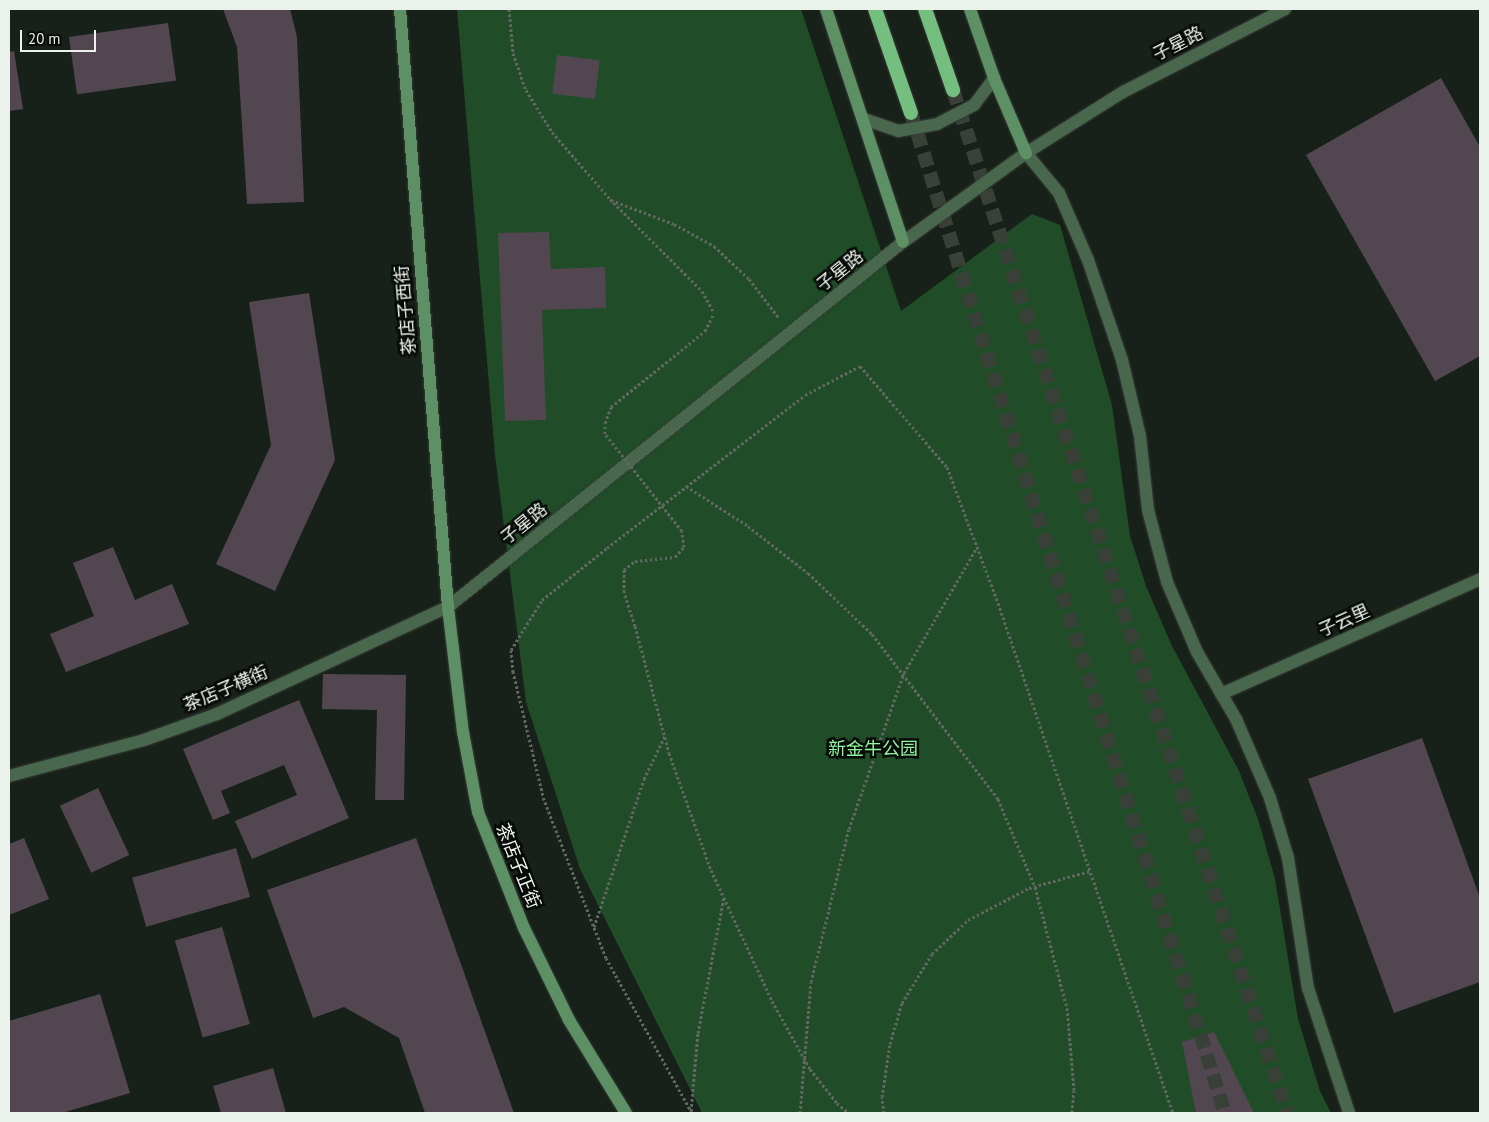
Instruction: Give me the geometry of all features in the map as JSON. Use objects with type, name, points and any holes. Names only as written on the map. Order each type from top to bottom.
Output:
[{"type":"highway","points":[[875,9],[911,113]]},
{"type":"highway","points":[[924,9],[953,90]]},
{"type":"main road","name":"茶店子西街","points":[[400,9],[448,607]]},
{"type":"main road","points":[[826,9],[904,242]]},
{"type":"main road","points":[[970,9],[994,78],[1026,153]]},
{"type":"main road","name":"茶店子正街","points":[[448,607],[463,732],[478,812],[524,928],[565,1012],[626,1113]]},
{"type":"street","name":"子星路","points":[[448,607],[904,242],[1026,153],[1122,92],[1285,9]]},
{"type":"street","points":[[864,118],[898,131],[937,124],[974,105],[994,78]]},
{"type":"street","points":[[1026,153],[1059,193],[1088,260],[1122,360],[1140,436],[1148,510],[1167,582],[1197,652],[1236,719],[1272,806],[1289,866],[1308,988],[1349,1113]]},
{"type":"street","name":"子云里","points":[[1222,694],[1480,579]]},
{"type":"street","name":"茶店子横街","points":[[9,776],[144,740],[217,714],[448,607]]},
{"type":"path","points":[[509,9],[513,53],[526,90],[552,132],[610,199],[702,291],[714,313],[705,331],[611,407],[605,423],[605,434],[682,531],[684,547],[675,558],[635,561],[624,570],[624,592],[665,736],[724,897],[772,1001],[802,1055],[836,1104],[849,1113]]},
{"type":"path","points":[[610,199],[674,224],[714,246],[749,279],[790,333]]},
{"type":"path","points":[[692,1112],[606,958],[594,928],[544,800],[513,672],[511,650],[542,600],[805,395],[860,366],[947,467],[977,547],[1173,1113]]},
{"type":"path","points":[[686,486],[748,526],[808,574],[872,634],[904,673],[998,799],[1035,887],[1067,1008],[1074,1090],[1072,1113]]},
{"type":"path","points":[[800,1113],[802,1055],[811,982],[849,829],[904,673],[977,547]]},
{"type":"path","points":[[594,928],[644,779],[665,736]]},
{"type":"path","points":[[884,1113],[882,1098],[890,1044],[902,1003],[932,954],[968,920],[1035,887],[1090,871]]},
{"type":"path","points":[[692,1112],[698,1033],[724,897]]},
{"type":"green space","name":"新金牛公园","points":[[457,9],[801,9],[901,311],[1032,214],[1060,225],[1112,405],[1130,536],[1146,586],[1172,646],[1239,771],[1258,819],[1275,879],[1298,1019],[1320,1091],[1331,1113],[702,1113],[580,869],[526,702],[495,455]]},
{"type":"building","points":[[223,9],[290,9],[297,37],[304,202],[247,204],[237,47]]},
{"type":"building","points":[[168,23],[176,80],[77,94],[69,37]]},
{"type":"building","points":[[14,51],[23,109],[9,111],[9,52]]},
{"type":"building","points":[[557,55],[600,60],[595,99],[552,94]]},
{"type":"building","points":[[1441,78],[1480,147],[1480,356],[1435,381],[1306,155]]},
{"type":"building","points":[[549,232],[551,269],[605,267],[606,308],[542,310],[546,420],[505,421],[498,233]]},
{"type":"building","points":[[309,293],[335,460],[275,591],[216,564],[271,445],[249,302]]},
{"type":"building","points":[[113,547],[135,600],[172,584],[189,624],[66,672],[50,634],[94,616],[73,563]]},
{"type":"building","points":[[323,674],[406,675],[404,800],[375,800],[377,710],[322,709]]},
{"type":"building","points":[[299,700],[349,818],[252,859],[235,821],[297,795],[284,765],[221,791],[230,813],[213,820],[183,749]]},
{"type":"building","points":[[1422,738],[1480,898],[1480,982],[1394,1013],[1308,779]]},
{"type":"building","points":[[98,788],[129,855],[91,873],[60,806]]},
{"type":"building","points":[[24,838],[49,899],[9,915],[9,844]]},
{"type":"building","points":[[416,838],[514,1113],[425,1113],[399,1038],[344,1007],[313,1018],[267,890]]},
{"type":"building","points":[[236,848],[250,897],[146,927],[132,878]]},
{"type":"building","points":[[222,927],[250,1024],[203,1038],[175,941]]},
{"type":"building","points":[[100,994],[130,1093],[62,1113],[9,1113],[9,1021]]},
{"type":"building","points":[[1214,1032],[1254,1113],[1196,1113],[1182,1042]]},
{"type":"building","points":[[273,1068],[286,1113],[221,1113],[213,1086]]},
{"type":"tunnel","points":[[953,90],[1287,1113]]},
{"type":"tunnel","points":[[911,113],[1225,1113]]}]
